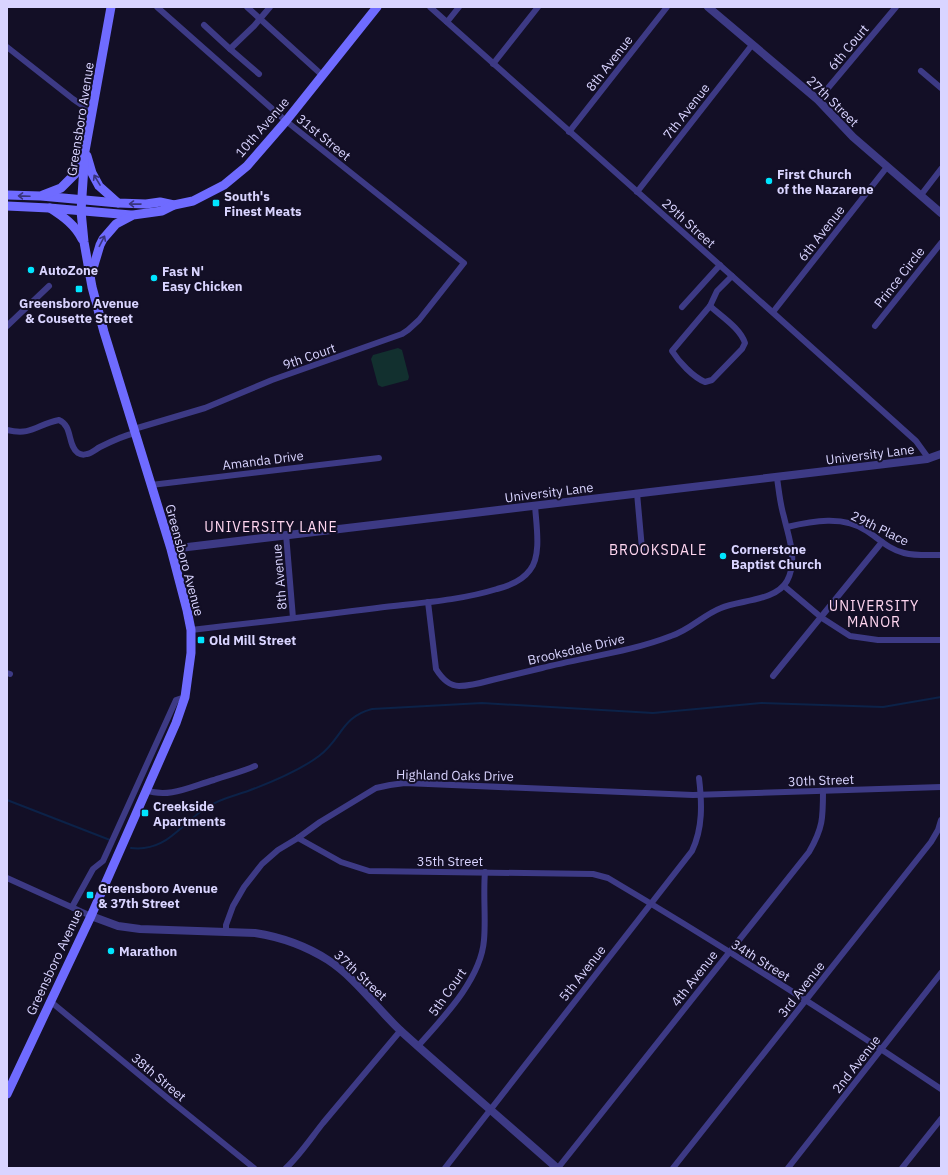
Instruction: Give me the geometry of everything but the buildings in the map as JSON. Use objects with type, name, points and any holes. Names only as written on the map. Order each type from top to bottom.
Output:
[{"type":"main road","name":"Greensboro Avenue","points":[[7,1094],[91,916],[176,723],[185,696],[191,653],[191,630],[188,610],[171,549],[104,332],[90,278],[84,242],[82,200],[85,151],[112,7]]},
{"type":"main road","name":"10th Avenue","points":[[133,215],[162,211],[174,205],[193,201],[206,195],[236,176],[257,156],[377,7]]},
{"type":"main road","points":[[41,196],[61,188],[76,174],[85,151]]},
{"type":"main road","points":[[85,151],[92,173],[99,186],[118,204]]},
{"type":"main road","points":[[7,195],[41,196],[118,204],[146,204],[160,202],[174,205]]},
{"type":"main road","points":[[7,206],[82,210],[133,215]]},
{"type":"main road","points":[[49,208],[72,223],[78,230],[84,242]]},
{"type":"main road","points":[[90,278],[100,246],[107,233],[116,224],[133,215]]},
{"type":"street","points":[[247,7],[322,75]]},
{"type":"street","points":[[230,49],[270,7]]},
{"type":"street","name":"29th Street","points":[[430,7],[773,312],[916,442],[929,458]]},
{"type":"street","points":[[447,22],[459,7]]},
{"type":"street","points":[[493,64],[538,7]]},
{"type":"street","name":"8th Avenue","points":[[569,132],[667,7]]},
{"type":"street","name":"27th Street","points":[[708,7],[818,100],[853,137],[941,212]]},
{"type":"street","name":"6th Court","points":[[818,100],[896,7]]},
{"type":"street","name":"31st Street","points":[[159,8],[286,121],[464,263]]},
{"type":"street","points":[[204,25],[259,74]]},
{"type":"street","name":"7th Avenue","points":[[637,192],[752,45]]},
{"type":"street","points":[[7,47],[73,100],[92,112]]},
{"type":"street","points":[[921,71],[941,88]]},
{"type":"street","name":"6th Avenue","points":[[773,312],[887,167]]},
{"type":"street","points":[[921,195],[941,169]]},
{"type":"street","name":"Prince Circle","points":[[875,326],[941,243]]},
{"type":"street","name":"9th Court","points":[[7,430],[17,432],[32,431],[59,420],[67,427],[73,446],[77,452],[81,455],[88,454],[113,440],[134,431],[205,408],[272,380],[402,334],[419,320],[464,263]]},
{"type":"street","points":[[682,307],[720,265]]},
{"type":"street","points":[[710,306],[743,336],[745,343],[742,349],[712,380],[705,382],[699,380],[678,360],[672,351],[710,306],[717,291],[732,276]]},
{"type":"street","points":[[7,326],[49,286]]},
{"type":"street","points":[[929,458],[941,454]]},
{"type":"street","name":"Amanda Drive","points":[[151,485],[379,458]]},
{"type":"street","name":"University Lane","points":[[171,549],[286,534],[776,478],[929,458]]},
{"type":"street","points":[[776,478],[782,511],[792,546],[793,561],[789,576],[784,586],[822,618],[843,633],[857,638],[878,640],[941,640]]},
{"type":"street","points":[[637,493],[642,549]]},
{"type":"street","points":[[191,630],[428,602],[495,590],[515,582],[532,569],[537,556],[535,505]]},
{"type":"street","name":"29th Place","points":[[787,527],[840,521],[860,527],[882,542],[904,553],[918,555],[941,555]]},
{"type":"street","name":"8th Avenue","points":[[286,534],[293,618]]},
{"type":"street","points":[[773,676],[822,618],[882,542]]},
{"type":"street","name":"Brooksdale Drive","points":[[428,602],[436,669],[445,681],[452,685],[459,686],[480,683],[671,637],[721,608],[770,595],[784,586]]},
{"type":"street","points":[[72,907],[93,869],[103,861],[176,700],[185,696]]},
{"type":"street","points":[[146,790],[155,794],[172,793],[255,766]]},
{"type":"street","name":"5th Avenue","points":[[445,1168],[692,851],[699,830],[701,795],[699,778]]},
{"type":"street","name":"Highland Oaks Drive","points":[[226,933],[226,925],[244,887],[253,875],[278,850],[320,822],[376,788],[398,783],[701,795]]},
{"type":"street","name":"30th Street","points":[[701,795],[941,787]]},
{"type":"street","name":"4th Avenue","points":[[557,1168],[796,869],[816,839],[823,818],[823,791]]},
{"type":"street","name":"3rd Avenue","points":[[672,1168],[931,842],[938,830],[941,820]]},
{"type":"street","name":"35th Street","points":[[298,838],[340,862],[369,871],[593,874],[608,878]]},
{"type":"street","name":"5th Court","points":[[418,1046],[436,1027],[466,986],[480,961],[484,940],[485,872]]},
{"type":"street","name":"37th Street","points":[[7,878],[91,916],[118,926],[140,929],[255,933],[270,935],[293,942],[317,953],[341,970],[418,1046],[557,1168]]},
{"type":"street","name":"34th Street","points":[[608,878],[729,952],[941,1089]]},
{"type":"street","name":"2nd Avenue","points":[[788,1168],[941,973]]},
{"type":"street","name":"38th Street","points":[[50,1001],[171,1102],[254,1168]]},
{"type":"street","points":[[286,1168],[401,1030]]},
{"type":"street","points":[[902,1168],[941,1118]]},
{"type":"green space","points":[[398,348],[402,350],[409,377],[408,380],[382,387],[378,385],[371,359],[373,355]]},
{"type":"waterway","points":[[131,848],[154,846],[163,842],[211,805],[266,784],[303,767],[327,749],[342,729],[354,717],[372,709],[482,703],[653,713],[761,703],[883,707],[941,697]]},
{"type":"waterway","points":[[7,800],[110,840]]},
{"type":"place","name":"First Church of the Nazarene","points":[[769,181]]},
{"type":"place","name":"South's Finest Meats","points":[[216,203]]},
{"type":"place","name":"AutoZone","points":[[31,270]]},
{"type":"place","name":"Fast N' Easy Chicken","points":[[154,278]]},
{"type":"place","name":"Greensboro Avenue & Cousette Street","points":[[79,289]]},
{"type":"place","name":"Cornerstone Baptist Church","points":[[723,556]]},
{"type":"place","name":"Old Mill Street","points":[[201,640]]},
{"type":"place","name":"Creekside Apartments","points":[[145,813]]},
{"type":"place","name":"Greensboro Avenue & 37th Street","points":[[90,895]]},
{"type":"place","name":"Marathon","points":[[111,951]]},
{"type":"district","name":"UNIVERSITY LANE","points":[[271,527]]},
{"type":"district","name":"BROOKSDALE","points":[[658,550]]},
{"type":"district","name":"UNIVERSITY MANOR","points":[[874,614]]}]
